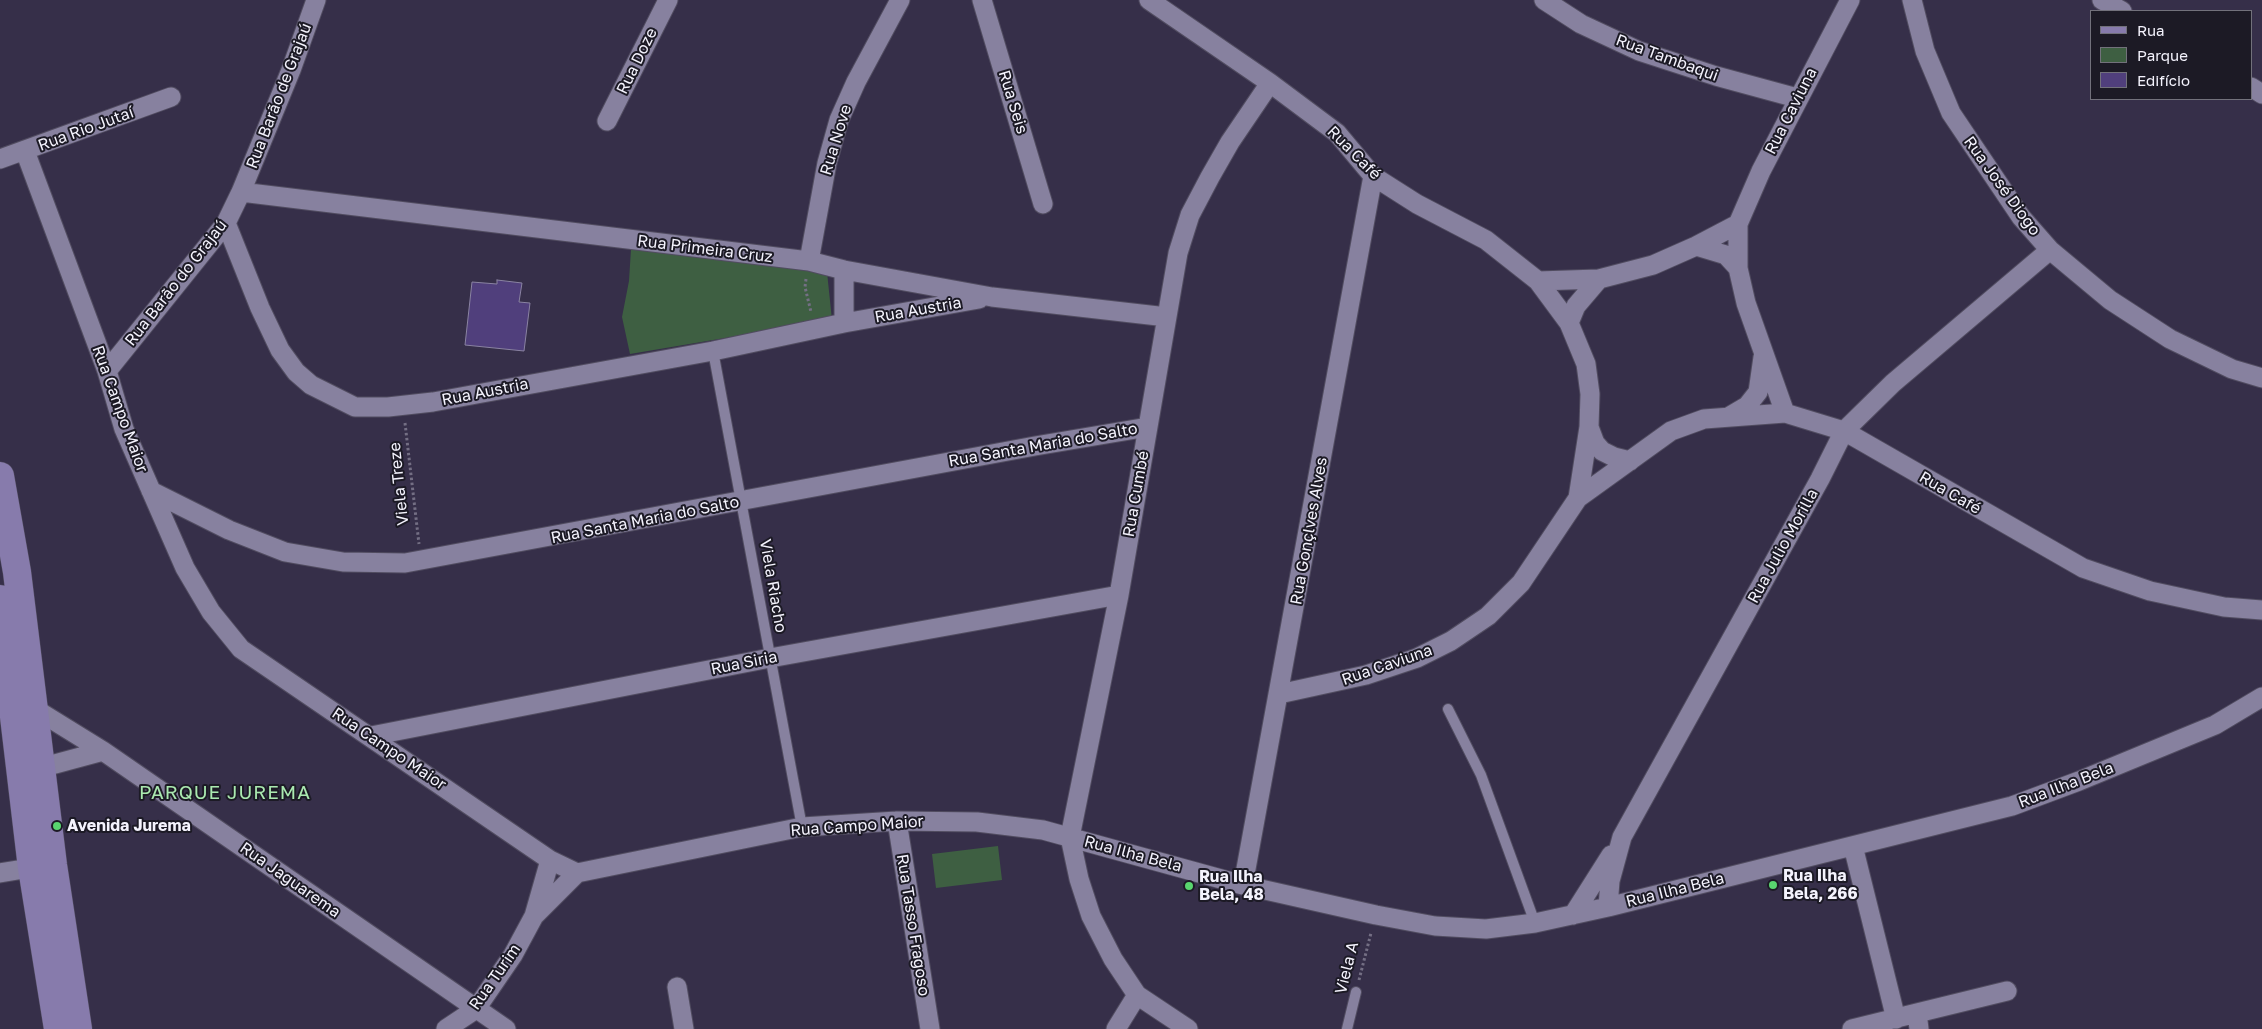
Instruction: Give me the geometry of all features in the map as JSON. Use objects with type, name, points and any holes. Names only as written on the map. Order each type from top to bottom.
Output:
[{"type":"street","name":"Rua Barão de Grajaú","points":[[241,192],[291,70],[316,0]]},
{"type":"street","name":"Rua Doze","points":[[607,122],[668,0]]},
{"type":"street","name":"Rua Nove","points":[[809,261],[827,163],[839,120],[856,82],[900,0]]},
{"type":"street","name":"Rua Seis","points":[[982,0],[1043,204]]},
{"type":"street","name":"Rua Café","points":[[1149,0],[1270,83],[1337,133],[1373,176],[1418,204],[1486,240],[1538,281]]},
{"type":"street","name":"Rua Tambaqui","points":[[1544,0],[1581,24],[1639,51],[1716,76],[1797,98]]},
{"type":"street","name":"Rua Caviuna","points":[[1738,224],[1760,171],[1850,0]]},
{"type":"street","name":"Rua José Diogo","points":[[1912,0],[1925,51],[1951,113],[2021,217],[2050,250],[2110,300],[2170,339],[2232,369],[2262,378]]},
{"type":"street","points":[[2102,0],[2120,10]]},
{"type":"street","name":"Rua Cumbé","points":[[1070,837],[1119,595],[1178,253],[1190,215],[1230,142],[1270,83]]},
{"type":"street","name":"Rua Rio Jutaí","points":[[0,159],[171,97]]},
{"type":"street","name":"Rua Campo Maior","points":[[25,151],[107,371],[124,429],[185,568],[211,612],[241,649],[550,860],[577,873],[802,827],[897,821],[977,822],[1043,830],[1070,837]]},
{"type":"street","name":"Rua Gonçlves Alves","points":[[1243,885],[1373,176]]},
{"type":"street","name":"Rua Barão do Grajaú","points":[[107,371],[226,222],[241,192]]},
{"type":"street","name":"Rua Primeira Cruz","points":[[241,192],[809,261],[844,270],[992,296],[1167,317]]},
{"type":"street","name":"Rua Austria","points":[[226,222],[260,308],[280,350],[296,372],[311,385],[355,407],[433,402],[713,351],[844,323],[992,296]]},
{"type":"street","points":[[1538,281],[1599,279],[1653,265],[1696,246],[1738,224],[1738,268],[1746,303],[1785,413]]},
{"type":"street","points":[[1696,246],[1726,255],[1738,268]]},
{"type":"street","name":"Rua Julio Morilla","points":[[1608,907],[1610,881],[1622,837],[1820,479],[1844,431],[1892,383],[2050,250]]},
{"type":"street","points":[[844,270],[844,323]]},
{"type":"street","points":[[1569,323],[1576,306],[1599,279]]},
{"type":"street","name":"Rua Caviuna","points":[[1538,281],[1569,323],[1586,364],[1590,394],[1588,427],[1578,498]]},
{"type":"street","name":"Rua Caviuna","points":[[1727,418],[1747,406],[1758,392],[1764,353]]},
{"type":"street","name":"Rua Café","points":[[1785,413],[1844,431],[2083,568],[2150,591],[2224,607],[2262,610]]},
{"type":"street","name":"Rua Caviuna","points":[[1279,694],[1366,675],[1417,658],[1451,641],[1488,616],[1521,583],[1578,498],[1671,431],[1704,420],[1785,413]]},
{"type":"street","name":"Rua Santa Maria do Salto","points":[[151,491],[229,530],[285,552],[343,562],[405,563],[1035,446],[1148,427]]},
{"type":"street","points":[[1588,427],[1595,443],[1602,450],[1614,458],[1630,460]]},
{"type":"street","points":[[0,476],[17,572],[36,708],[32,770]]},
{"type":"street","name":"Rua Siria","points":[[370,736],[770,658],[1119,595]]},
{"type":"street","points":[[0,599],[12,695],[32,770],[58,1029]]},
{"type":"street","name":"Rua Jaguarema","points":[[12,695],[36,708],[103,751],[506,1029]]},
{"type":"street","name":"Rua Ilha Bela","points":[[1070,837],[1243,885],[1376,915],[1435,926],[1486,929],[1535,923],[1608,907],[2012,806],[2079,781],[2215,725],[2262,698]]},
{"type":"street","points":[[32,770],[103,751]]},
{"type":"street","name":"Rua Tasso Fragoso","points":[[897,821],[930,1029]]},
{"type":"street","points":[[1070,837],[1079,879],[1091,916],[1113,959],[1137,995],[1188,1029]]},
{"type":"street","points":[[1573,915],[1622,837]]},
{"type":"street","points":[[1853,846],[1896,1019]]},
{"type":"street","name":"Rua Turim","points":[[446,1029],[476,1009],[513,955],[534,916],[550,860]]},
{"type":"street","points":[[0,873],[43,866]]},
{"type":"street","points":[[43,866],[78,1029]]},
{"type":"street","name":"Rua Turim","points":[[534,916],[577,873]]},
{"type":"street","points":[[677,987],[684,1029]]},
{"type":"street","points":[[1852,1029],[1896,1019],[1918,1021],[2007,991]]},
{"type":"street","points":[[1116,1029],[1137,995]]},
{"type":"lane","name":"Viela Riacho","points":[[713,351],[743,501],[802,827]]},
{"type":"lane","points":[[1448,709],[1481,775],[1535,923]]},
{"type":"lane","name":"Viela A","points":[[1347,1029],[1356,992]]},
{"type":"path","points":[[809,261],[805,287],[808,304],[812,316],[824,327]]},
{"type":"path","name":"Viela Treze","points":[[403,405],[420,561]]},
{"type":"path","name":"Viela A","points":[[1356,992],[1376,915]]},
{"type":"green space","points":[[631,249],[827,272],[832,320],[630,354],[622,317],[629,281]]},
{"type":"green space","points":[[998,846],[1002,880],[936,888],[932,854]]},
{"type":"building","points":[[497,280],[522,283],[519,302],[530,303],[524,351],[465,345],[472,282],[497,284]]},
{"type":"place","name":"Avenida Jurema","points":[[57,826]]},
{"type":"place","name":"Rua Ilha Bela, 266","points":[[1773,885]]},
{"type":"place","name":"Rua Ilha Bela, 48","points":[[1189,886]]},
{"type":"district","name":"PARQUE JUREMA","points":[[225,793]]}]
